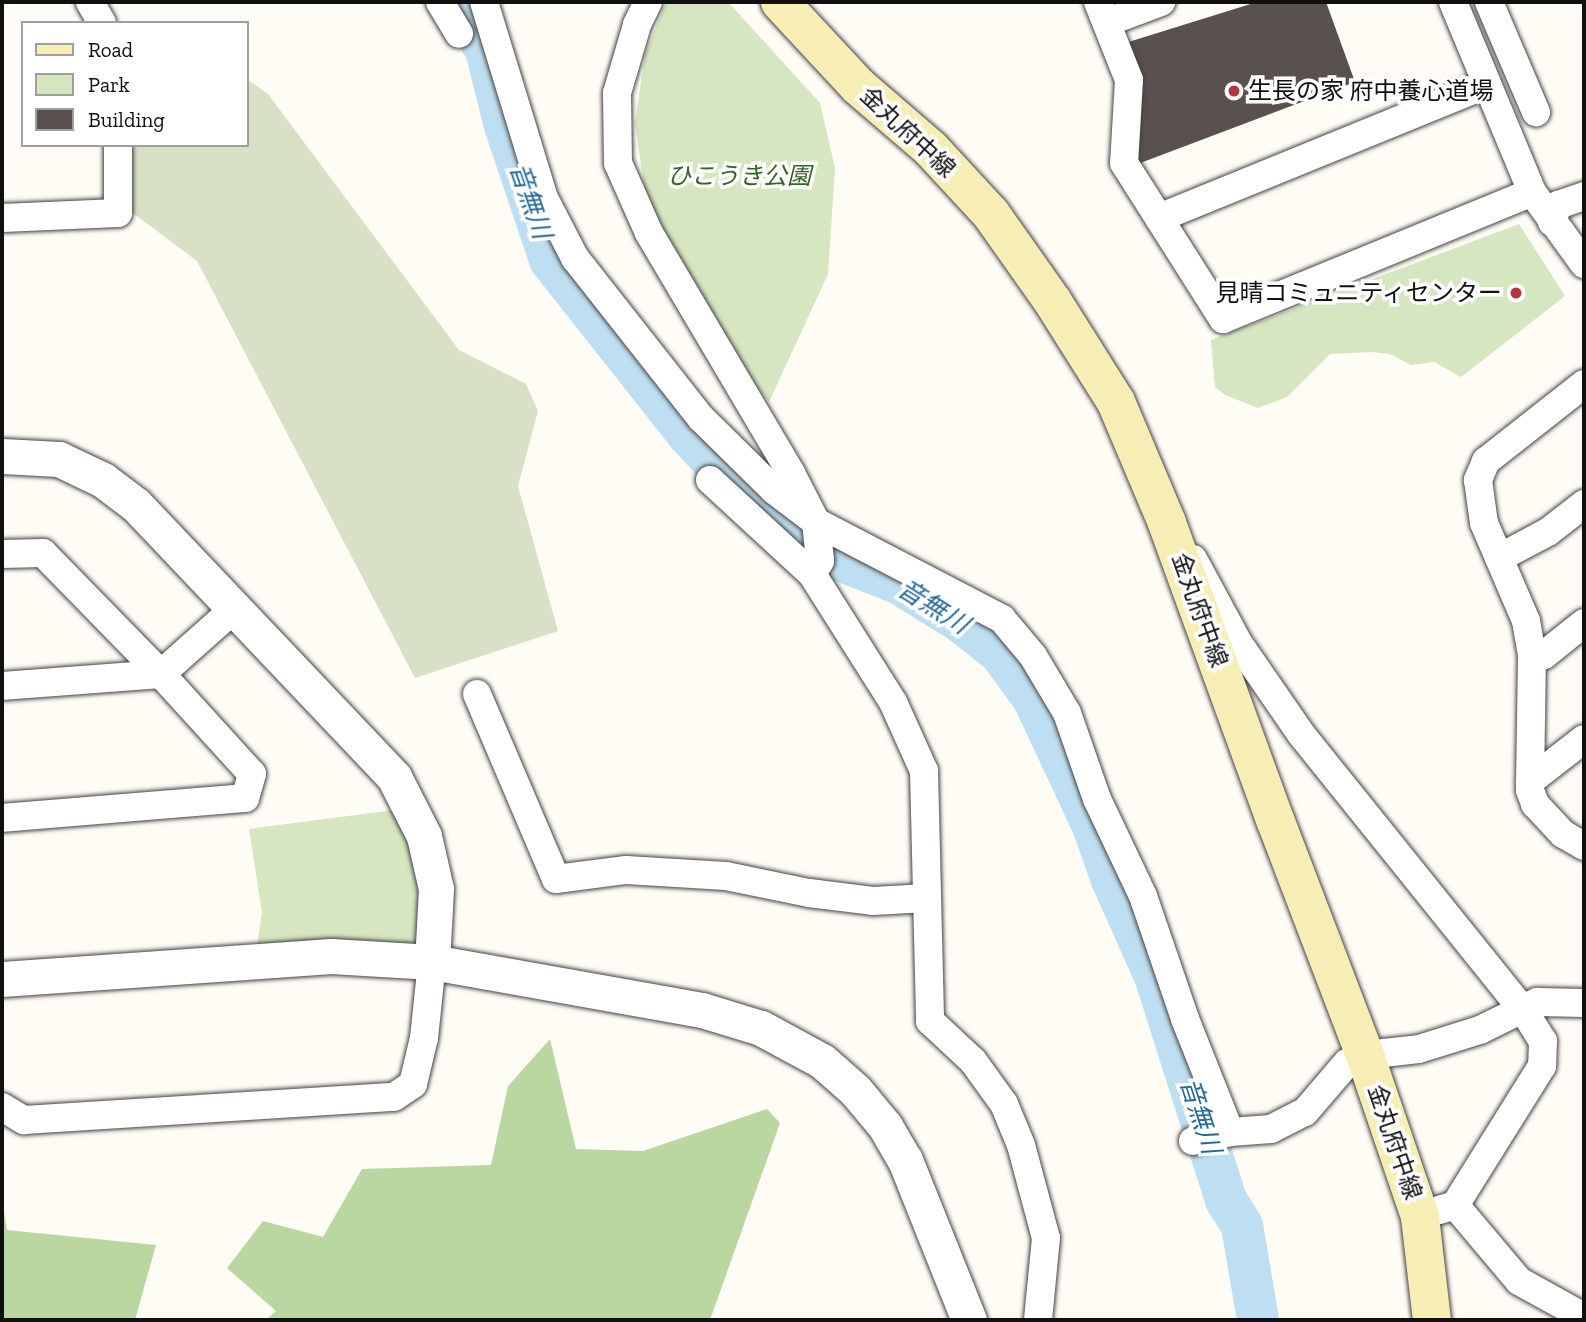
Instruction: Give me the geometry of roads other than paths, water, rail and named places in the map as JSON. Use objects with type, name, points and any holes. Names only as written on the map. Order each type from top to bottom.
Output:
[{"type":"main road","name":"金丸府中線","points":[[780,2],[858,86],[931,149],[991,214],[1054,302],[1116,402],[1167,523],[1276,822],[1366,1055],[1437,1211],[1432,1320]]},
{"type":"street","points":[[90,2],[101,21]]},
{"type":"street","points":[[440,2],[459,34]]},
{"type":"street","points":[[484,2],[544,198],[575,258],[701,418],[774,490],[816,522],[1002,619],[1033,656],[1067,713],[1097,799],[1143,896],[1185,1019],[1230,1132]]},
{"type":"street","points":[[648,2],[617,93],[618,163],[649,233],[791,473],[816,522],[816,567]]},
{"type":"street","points":[[1161,2],[1103,12],[1129,80],[1124,163],[1223,318],[1532,192]]},
{"type":"street","points":[[1453,2],[1532,192],[1584,264]]},
{"type":"street","points":[[1498,4],[1536,112]]},
{"type":"street","points":[[1159,218],[1487,83]]},
{"type":"street","points":[[2,218],[118,213],[118,147]]},
{"type":"street","points":[[1552,222],[1558,205],[1584,196]]},
{"type":"street","points":[[1584,384],[1486,461],[1478,480],[1484,523],[1526,621],[1532,656],[1530,780],[1535,804],[1563,834],[1584,846]]},
{"type":"street","points":[[2,456],[58,459],[103,480],[136,505],[394,777],[424,836],[436,889],[424,1038],[413,1084],[394,1097],[24,1120],[2,1107]]},
{"type":"street","points":[[710,480],[816,567],[893,702],[924,771],[930,1021],[973,1061],[1004,1104],[1021,1145],[1046,1238],[1038,1320]]},
{"type":"street","points":[[1499,558],[1548,532],[1584,504]]},
{"type":"street","points":[[1167,523],[1202,572],[1239,644],[1301,734],[1524,1011],[1543,1041],[1542,1066],[1437,1211],[1519,1281],[1584,1317]]},
{"type":"street","points":[[2,554],[43,553],[161,674],[252,774],[245,798],[2,818]]},
{"type":"street","points":[[2,686],[161,674],[234,608]]},
{"type":"street","points":[[1532,656],[1544,655],[1584,623]]},
{"type":"street","points":[[477,694],[556,878],[626,870],[726,876],[809,893],[873,901],[927,898]]},
{"type":"street","points":[[1530,780],[1584,739]]},
{"type":"street","points":[[2,979],[331,956],[432,962],[702,1010],[761,1028],[822,1061],[855,1090],[877,1117],[905,1160],[969,1320]]},
{"type":"street","points":[[1193,1141],[1230,1132],[1271,1129],[1305,1112],[1347,1063],[1366,1055],[1419,1049],[1480,1030],[1524,1011],[1537,1002],[1584,1003]]},
{"type":"waterway","name":"音無川","points":[[456,2],[486,50],[505,126],[550,260],[690,437],[717,466],[764,507],[834,558],[898,583],[961,622],[1000,653],[1033,698],[1093,826],[1112,880],[1155,976],[1226,1200],[1242,1226],[1258,1320]]},
{"type":"place","name":"生長の家 府中養心道場","points":[[1234,91]]},
{"type":"place","name":"見晴コミュニティセンター","points":[[1516,293]]},
{"type":"park label","name":"ひこうき公園","points":[[739,176]]}]
